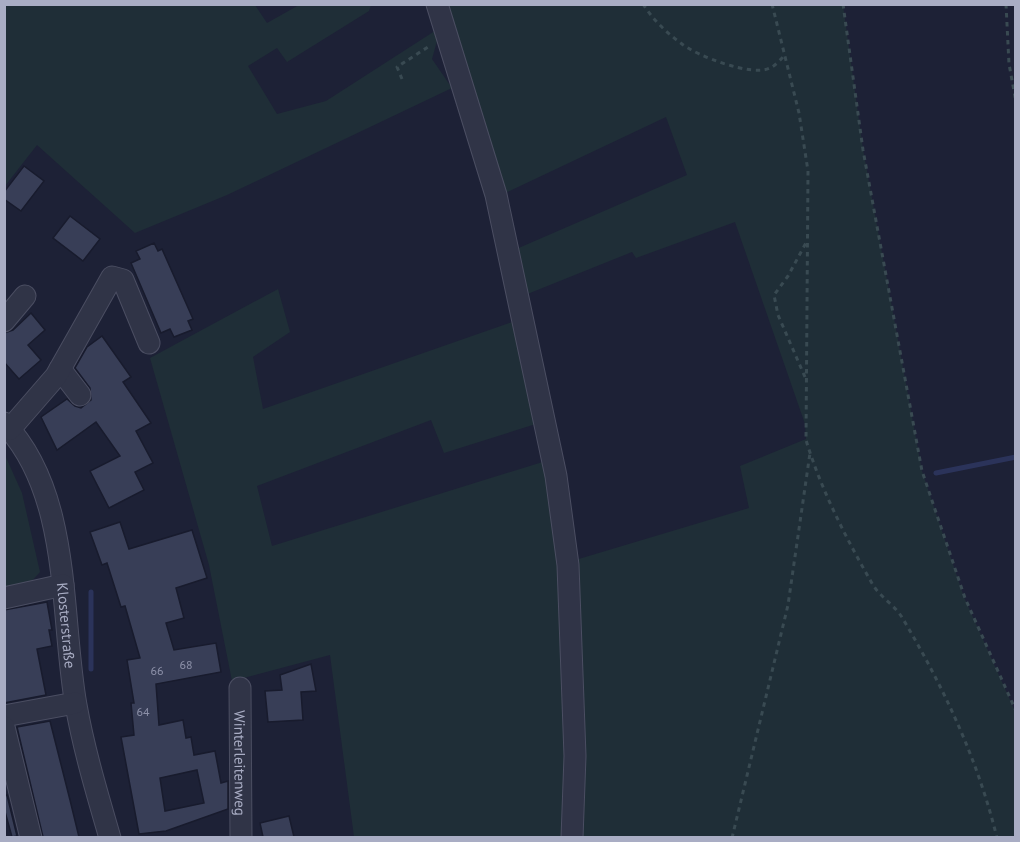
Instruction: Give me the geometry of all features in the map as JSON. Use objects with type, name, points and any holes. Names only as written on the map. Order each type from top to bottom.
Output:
[{"type":"street","points":[[437,4],[498,206],[556,476],[568,576],[575,756],[572,837]]},
{"type":"street","points":[[7,426],[35,403],[60,369],[112,277],[123,280],[149,343]]},
{"type":"street","points":[[4,321],[25,296]]},
{"type":"street","points":[[60,369],[80,396]]},
{"type":"street","name":"Klosterstraße","points":[[7,426],[28,456],[42,486],[52,522],[63,585],[75,703],[86,758],[110,837]]},
{"type":"street","points":[[4,598],[63,585]]},
{"type":"street","name":"Winterleitenweg","points":[[240,688],[241,837]]},
{"type":"street","points":[[4,716],[75,703]]},
{"type":"street","points":[[4,727],[31,837]]},
{"type":"path","points":[[643,4],[652,17],[684,46],[719,62],[746,69],[769,69],[784,56]]},
{"type":"path","points":[[772,4],[798,113],[808,171],[806,440],[820,482],[874,587],[902,617],[960,728],[986,792],[997,837]]},
{"type":"path","points":[[843,4],[863,150],[922,471],[965,598],[1016,711]]},
{"type":"path","points":[[1006,4],[1009,64],[1016,102]]},
{"type":"path","points":[[402,79],[397,67],[430,46]]},
{"type":"path","points":[[806,378],[778,315],[774,296],[808,239]]},
{"type":"path","points":[[732,837],[788,605],[810,452]]},
{"type":"shaded area","points":[[4,5],[255,5],[267,23],[299,5],[371,5],[369,11],[287,62],[277,48],[248,66],[277,114],[326,101],[441,27],[432,59],[452,88],[227,195],[135,233],[37,145],[5,186]]},
{"type":"shaded area","points":[[442,5],[843,5],[863,149],[922,471],[964,597],[1015,711],[1015,837],[354,837],[330,655],[232,681],[209,565],[150,358],[278,289],[290,332],[253,357],[263,409],[521,319],[539,423],[444,453],[431,420],[257,486],[272,546],[549,460],[562,564],[749,508],[740,466],[806,439],[805,424],[735,222],[636,258],[632,252],[525,295],[514,250],[687,175],[666,117],[501,195]]},
{"type":"shaded area","points":[[4,453],[22,493],[40,572],[29,584],[4,590]]},
{"type":"building","points":[[24,166],[44,181],[21,211],[4,199],[4,192]]},
{"type":"building","points":[[70,216],[100,239],[83,261],[53,238]]},
{"type":"building","points":[[154,243],[158,251],[162,249],[193,319],[188,321],[192,330],[174,337],[170,329],[161,333],[131,263],[140,259],[136,251]]},
{"type":"building","points":[[31,313],[45,330],[28,345],[41,360],[19,379],[4,362],[4,333],[13,330]]},
{"type":"building","points":[[102,336],[131,377],[123,382],[151,423],[136,431],[153,463],[135,472],[144,490],[109,508],[90,471],[120,456],[96,422],[57,450],[41,417],[67,399],[81,408],[91,400],[90,388],[75,368],[87,347]]},
{"type":"building","points":[[120,522],[129,549],[192,530],[207,578],[176,588],[184,618],[166,623],[174,650],[216,643],[221,672],[156,684],[159,725],[183,720],[186,738],[191,737],[194,755],[215,751],[221,783],[228,781],[228,809],[166,831],[139,834],[121,737],[134,735],[131,703],[134,703],[127,660],[140,658],[125,606],[121,607],[107,563],[102,565],[90,532]],"holes":[[[197,770],[204,803],[165,811],[160,778]]]},
{"type":"building","points":[[47,602],[52,630],[49,630],[52,646],[37,649],[46,695],[4,703],[4,610]]},
{"type":"building","points":[[311,664],[316,691],[301,692],[303,720],[268,722],[265,691],[282,690],[280,675]]},
{"type":"building","points":[[50,721],[79,837],[43,837],[17,727]]},
{"type":"building","points":[[7,795],[17,836],[12,837],[4,808],[4,796]]},
{"type":"building","points":[[289,816],[294,837],[263,837],[260,823]]},
{"type":"waterway","points":[[936,473],[1016,457]]},
{"type":"waterway","points":[[91,592],[91,669]]}]
